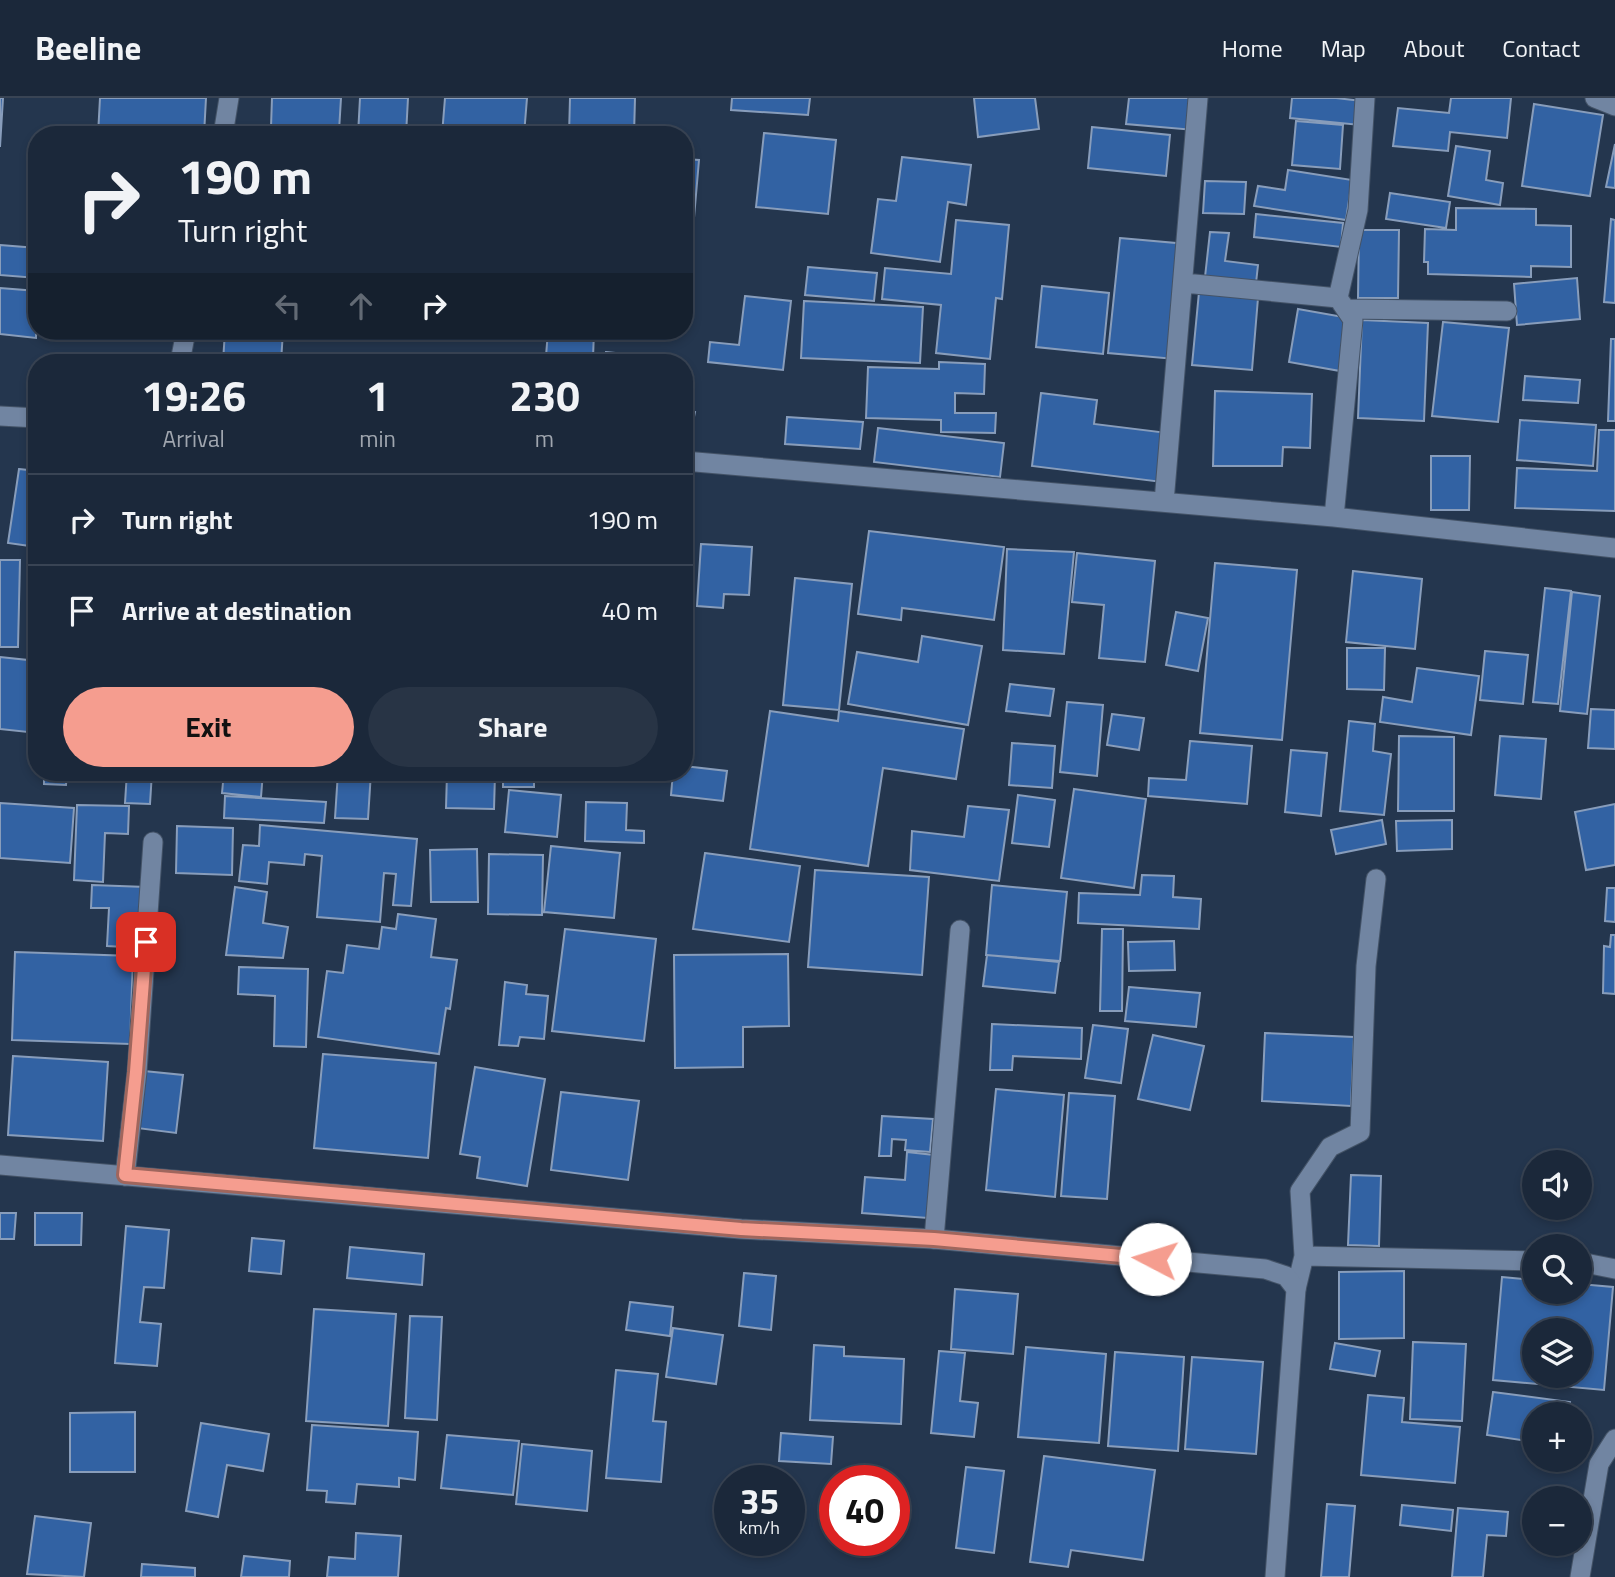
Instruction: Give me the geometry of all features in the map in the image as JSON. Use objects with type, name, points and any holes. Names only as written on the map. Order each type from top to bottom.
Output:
[{"type":"street","points":[[224,126],[229,98]]},
{"type":"street","points":[[1164,502],[1198,98]]},
{"type":"street","points":[[1334,517],[1353,320],[1342,303],[1358,210],[1365,98]]},
{"type":"street","points":[[1595,98],[1615,106]]},
{"type":"street","points":[[1184,283],[1342,303],[1507,311]]},
{"type":"street","points":[[0,416],[28,418]]},
{"type":"street","points":[[693,462],[1334,517],[1615,548]]},
{"type":"street","points":[[125,1175],[136,1072],[153,842]]},
{"type":"street","points":[[1275,1577],[1296,1289],[1304,1256],[1300,1191],[1330,1147],[1360,1132],[1366,966],[1376,879]]},
{"type":"street","points":[[934,1239],[960,930]]},
{"type":"street","points":[[0,1165],[741,1229],[934,1239],[1265,1269],[1286,1276],[1296,1289]]},
{"type":"street","points":[[1304,1256],[1522,1261]]},
{"type":"street","points":[[1592,1264],[1615,1269]]},
{"type":"street","points":[[1580,1577],[1599,1464],[1615,1438]]},
{"type":"building","points":[[0,98],[3,98],[0,147]]},
{"type":"building","points":[[100,98],[206,98],[204,126],[98,126]]},
{"type":"building","points":[[272,98],[341,98],[339,126],[271,126]]},
{"type":"building","points":[[360,98],[408,98],[406,126],[358,126]]},
{"type":"building","points":[[445,98],[527,98],[525,126],[443,126]]},
{"type":"building","points":[[570,98],[635,98],[634,126],[569,126]]},
{"type":"building","points":[[732,98],[810,98],[808,115],[731,110]]},
{"type":"building","points":[[974,98],[1035,98],[1039,129],[978,137]]},
{"type":"building","points":[[1129,98],[1196,98],[1194,130],[1126,124]]},
{"type":"building","points":[[1292,98],[1362,101],[1360,125],[1290,118]]},
{"type":"building","points":[[1451,98],[1511,98],[1507,138],[1450,132],[1448,151],[1393,146],[1398,108],[1449,113]]},
{"type":"building","points":[[1534,104],[1603,115],[1590,196],[1522,186]]},
{"type":"building","points":[[1296,121],[1343,125],[1340,169],[1292,165]]},
{"type":"building","points":[[1092,127],[1170,135],[1166,176],[1088,168]]},
{"type":"building","points":[[764,133],[836,140],[828,214],[756,207]]},
{"type":"building","points":[[1615,144],[1615,188],[1606,187]]},
{"type":"building","points":[[1456,146],[1490,151],[1486,180],[1503,183],[1500,205],[1448,196]]},
{"type":"building","points":[[902,157],[971,165],[966,205],[948,202],[940,262],[871,253],[878,199],[896,201]]},
{"type":"building","points":[[693,160],[699,160],[693,229]]},
{"type":"building","points":[[1288,170],[1352,180],[1346,220],[1254,206],[1258,186],[1285,190]]},
{"type":"building","points":[[1205,181],[1246,182],[1244,214],[1203,213]]},
{"type":"building","points":[[1390,193],[1450,202],[1446,228],[1386,219]]},
{"type":"building","points":[[1456,208],[1536,209],[1536,225],[1571,226],[1571,267],[1531,266],[1531,277],[1428,274],[1428,262],[1424,262],[1425,229],[1456,230]]},
{"type":"building","points":[[1256,214],[1343,223],[1341,247],[1254,237]]},
{"type":"building","points":[[1611,219],[1615,220],[1615,303],[1604,302]]},
{"type":"building","points":[[956,220],[1009,225],[1002,299],[996,298],[990,359],[936,353],[941,305],[882,299],[885,268],[951,274]]},
{"type":"building","points":[[1359,230],[1399,230],[1398,298],[1358,298]]},
{"type":"building","points":[[1210,232],[1229,233],[1225,261],[1258,265],[1256,283],[1205,277]]},
{"type":"building","points":[[1120,238],[1187,244],[1175,359],[1108,353]]},
{"type":"building","points":[[0,245],[28,247],[28,277],[0,275]]},
{"type":"building","points":[[808,267],[877,273],[874,301],[805,295]]},
{"type":"building","points":[[1577,278],[1580,319],[1517,325],[1514,284]]},
{"type":"building","points":[[1042,286],[1109,293],[1103,354],[1036,347]]},
{"type":"building","points":[[0,288],[28,290],[28,337],[0,334]]},
{"type":"building","points":[[1199,292],[1258,298],[1252,370],[1192,365]]},
{"type":"building","points":[[745,296],[791,301],[783,370],[708,362],[710,342],[739,345]]},
{"type":"building","points":[[804,301],[923,307],[920,363],[801,358]]},
{"type":"building","points":[[1298,309],[1349,318],[1340,371],[1289,362]]},
{"type":"building","points":[[1362,320],[1428,323],[1424,421],[1358,418]]},
{"type":"building","points":[[1443,322],[1509,328],[1498,422],[1432,416]]},
{"type":"building","points":[[1611,339],[1615,339],[1615,421],[1608,421]]},
{"type":"building","points":[[224,340],[282,340],[282,354],[224,354]]},
{"type":"building","points":[[547,340],[594,340],[593,354],[546,354]]},
{"type":"building","points":[[939,362],[985,364],[984,394],[955,393],[955,413],[996,413],[995,433],[941,432],[941,420],[866,418],[868,367],[939,369]]},
{"type":"building","points":[[1525,376],[1580,380],[1578,403],[1523,400]]},
{"type":"building","points":[[1215,391],[1312,394],[1310,448],[1283,447],[1282,466],[1213,466]]},
{"type":"building","points":[[1041,393],[1097,400],[1094,424],[1168,433],[1162,482],[1032,466]]},
{"type":"building","points":[[787,417],[863,422],[860,449],[785,444]]},
{"type":"building","points":[[1520,420],[1596,425],[1593,466],[1517,460]]},
{"type":"building","points":[[878,428],[1004,443],[1000,477],[874,462]]},
{"type":"building","points":[[1599,430],[1615,430],[1615,511],[1515,508],[1517,468],[1597,471]]},
{"type":"building","points":[[1431,456],[1470,456],[1469,510],[1431,510]]},
{"type":"building","points":[[19,469],[28,470],[28,546],[8,543]]},
{"type":"building","points":[[869,531],[1004,547],[994,620],[902,608],[901,620],[858,614]]},
{"type":"building","points":[[701,544],[752,547],[749,595],[724,594],[723,608],[697,606]]},
{"type":"building","points":[[1007,549],[1074,552],[1064,654],[1003,650]]},
{"type":"building","points":[[1077,553],[1155,561],[1145,662],[1099,658],[1104,605],[1072,602]]},
{"type":"building","points":[[0,560],[20,560],[18,647],[0,647]]},
{"type":"building","points":[[1215,563],[1297,570],[1282,740],[1200,733]]},
{"type":"building","points":[[1353,571],[1422,579],[1415,649],[1346,642]]},
{"type":"building","points":[[795,578],[852,584],[839,710],[783,705]]},
{"type":"building","points":[[1545,588],[1571,591],[1558,704],[1533,702]]},
{"type":"building","points":[[1572,592],[1600,596],[1587,714],[1560,711]]},
{"type":"building","points":[[1176,612],[1208,618],[1198,671],[1166,665]]},
{"type":"building","points":[[922,636],[982,646],[968,725],[848,704],[857,652],[918,662]]},
{"type":"building","points":[[1347,648],[1385,648],[1384,690],[1347,689]]},
{"type":"building","points":[[1485,651],[1528,655],[1523,704],[1480,700]]},
{"type":"building","points":[[0,657],[28,660],[28,732],[0,729]]},
{"type":"building","points":[[1417,668],[1479,676],[1471,735],[1380,722],[1383,697],[1412,702]]},
{"type":"building","points":[[1010,684],[1054,689],[1050,716],[1006,711]]},
{"type":"building","points":[[1067,702],[1103,705],[1097,776],[1060,772]]},
{"type":"building","points":[[1591,709],[1615,710],[1615,749],[1588,748]]},
{"type":"building","points":[[770,711],[838,721],[839,711],[964,729],[956,779],[883,768],[868,866],[750,849]]},
{"type":"building","points":[[1112,714],[1144,718],[1139,750],[1107,745]]},
{"type":"building","points":[[1349,721],[1375,724],[1373,751],[1391,754],[1384,815],[1340,811]]},
{"type":"building","points":[[1399,736],[1454,737],[1454,811],[1398,811]]},
{"type":"building","points":[[1500,736],[1546,739],[1541,799],[1495,795]]},
{"type":"building","points":[[1190,741],[1252,746],[1247,804],[1148,796],[1149,778],[1186,780]]},
{"type":"building","points":[[1012,743],[1055,746],[1052,788],[1009,785]]},
{"type":"building","points":[[1291,750],[1327,753],[1321,816],[1285,812]]},
{"type":"building","points":[[693,767],[727,771],[723,801],[671,795],[672,781],[693,781]]},
{"type":"building","points":[[44,781],[66,781],[66,785],[44,784]]},
{"type":"building","points":[[126,781],[151,781],[150,804],[125,803]]},
{"type":"building","points":[[223,781],[262,781],[261,797],[222,793]]},
{"type":"building","points":[[337,781],[370,781],[368,819],[335,818]]},
{"type":"building","points":[[447,781],[495,781],[494,809],[446,808]]},
{"type":"building","points":[[503,781],[534,781],[534,787],[503,787]]},
{"type":"building","points":[[1074,789],[1146,799],[1134,888],[1061,878]]},
{"type":"building","points":[[509,790],[561,795],[557,837],[505,832]]},
{"type":"building","points":[[1018,795],[1055,800],[1049,847],[1012,843]]},
{"type":"building","points":[[225,796],[326,802],[324,823],[224,818]]},
{"type":"building","points":[[586,802],[627,803],[626,830],[644,831],[644,843],[585,841]]},
{"type":"building","points":[[0,803],[74,808],[70,863],[0,858]]},
{"type":"building","points":[[1615,804],[1615,865],[1586,870],[1575,812]]},
{"type":"building","points":[[77,805],[129,806],[128,834],[105,833],[103,882],[74,880]]},
{"type":"building","points":[[968,806],[1009,810],[999,881],[910,870],[912,831],[964,837]]},
{"type":"building","points":[[1382,820],[1386,844],[1336,854],[1331,830]]},
{"type":"building","points":[[1452,820],[1452,849],[1397,851],[1396,821]]},
{"type":"building","points":[[260,825],[417,839],[411,906],[393,905],[396,874],[384,873],[380,922],[317,917],[322,856],[305,854],[304,865],[269,862],[267,884],[239,881],[243,845],[259,846]]},
{"type":"building","points":[[177,826],[233,828],[232,875],[176,873]]},
{"type":"building","points":[[551,846],[620,853],[614,918],[544,912]]},
{"type":"building","points":[[477,849],[478,902],[431,902],[430,850]]},
{"type":"building","points":[[705,853],[800,866],[789,942],[693,929]]},
{"type":"building","points":[[489,854],[543,855],[542,915],[488,914]]},
{"type":"building","points":[[815,870],[929,877],[922,975],[808,967]]},
{"type":"building","points":[[1142,875],[1174,876],[1173,897],[1201,899],[1199,929],[1078,923],[1079,893],[1140,895]]},
{"type":"building","points":[[92,885],[146,887],[143,948],[107,946],[109,908],[91,908]]},
{"type":"building","points":[[992,885],[1067,892],[1060,961],[986,955]]},
{"type":"building","points":[[235,887],[267,892],[263,923],[288,927],[283,958],[226,955]]},
{"type":"building","points":[[1607,888],[1615,888],[1615,922],[1605,921]]},
{"type":"building","points":[[398,914],[436,919],[431,957],[457,960],[450,1009],[446,1008],[439,1054],[318,1037],[327,971],[343,973],[347,945],[379,949],[382,927],[396,929]]},
{"type":"building","points":[[565,929],[656,939],[644,1041],[552,1031]]},
{"type":"building","points":[[1102,929],[1123,929],[1122,1011],[1100,1011]]},
{"type":"building","points":[[1611,935],[1615,935],[1615,994],[1603,993],[1604,946],[1610,947]]},
{"type":"building","points":[[1174,941],[1175,970],[1129,971],[1128,942]]},
{"type":"building","points":[[15,952],[133,956],[130,1044],[12,1040]]},
{"type":"building","points":[[788,954],[789,1026],[743,1027],[743,1067],[675,1068],[674,955]]},
{"type":"building","points":[[987,955],[1059,962],[1055,993],[983,986]]},
{"type":"building","points":[[239,967],[308,969],[306,1047],[274,1046],[275,996],[238,994]]},
{"type":"building","points":[[505,982],[527,985],[526,994],[548,996],[544,1039],[520,1037],[518,1046],[499,1045]]},
{"type":"building","points":[[1129,987],[1200,993],[1196,1027],[1125,1021]]},
{"type":"building","points":[[992,1024],[1082,1028],[1081,1059],[1013,1056],[1012,1070],[990,1070]]},
{"type":"building","points":[[1093,1025],[1128,1029],[1121,1083],[1085,1078]]},
{"type":"building","points":[[1265,1033],[1354,1037],[1351,1106],[1262,1101]]},
{"type":"building","points":[[1153,1035],[1204,1046],[1190,1110],[1138,1099]]},
{"type":"building","points":[[323,1054],[436,1063],[428,1158],[314,1148]]},
{"type":"building","points":[[13,1056],[108,1062],[103,1141],[8,1135]]},
{"type":"building","points":[[475,1067],[545,1079],[527,1186],[477,1178],[480,1157],[460,1154]]},
{"type":"building","points":[[144,1071],[183,1075],[176,1133],[137,1128]]},
{"type":"building","points":[[996,1089],[1064,1095],[1055,1197],[986,1190]]},
{"type":"building","points":[[561,1092],[639,1101],[628,1180],[551,1170]]},
{"type":"building","points":[[1069,1093],[1115,1096],[1107,1199],[1061,1196]]},
{"type":"building","points":[[882,1116],[933,1119],[930,1152],[905,1150],[906,1140],[892,1139],[891,1156],[879,1156]]},
{"type":"building","points":[[907,1152],[934,1155],[928,1218],[862,1213],[865,1177],[905,1180]]},
{"type":"building","points":[[1351,1175],[1381,1176],[1379,1246],[1348,1245]]},
{"type":"building","points":[[0,1213],[16,1213],[14,1239],[0,1239]]},
{"type":"building","points":[[35,1213],[82,1213],[81,1245],[35,1245]]},
{"type":"building","points":[[126,1226],[169,1230],[164,1288],[144,1287],[140,1322],[161,1324],[157,1366],[115,1363]]},
{"type":"building","points":[[252,1238],[284,1241],[281,1274],[249,1271]]},
{"type":"building","points":[[350,1247],[424,1254],[422,1285],[347,1278]]},
{"type":"building","points":[[1404,1271],[1404,1338],[1339,1339],[1339,1272]]},
{"type":"building","points":[[744,1273],[776,1276],[771,1330],[739,1326]]},
{"type":"building","points":[[1502,1277],[1522,1279],[1522,1304],[1592,1304],[1592,1285],[1613,1287],[1604,1390],[1582,1388],[1592,1388],[1592,1318],[1522,1318],[1522,1383],[1493,1380]]},
{"type":"building","points":[[955,1289],[1018,1294],[1013,1354],[951,1349]]},
{"type":"building","points":[[630,1302],[673,1307],[670,1336],[626,1330]]},
{"type":"building","points":[[314,1309],[396,1314],[388,1426],[306,1421]]},
{"type":"building","points":[[410,1316],[442,1317],[437,1420],[405,1418]]},
{"type":"building","points":[[673,1328],[723,1335],[716,1384],[666,1377]]},
{"type":"building","points":[[1413,1342],[1466,1344],[1462,1421],[1410,1419]]},
{"type":"building","points":[[1335,1343],[1380,1351],[1375,1376],[1330,1369]]},
{"type":"building","points":[[814,1345],[844,1347],[844,1356],[904,1359],[901,1424],[810,1420]]},
{"type":"building","points":[[1026,1347],[1106,1354],[1099,1443],[1018,1437]]},
{"type":"building","points":[[939,1351],[965,1353],[960,1401],[978,1403],[974,1437],[931,1433]]},
{"type":"building","points":[[1115,1352],[1184,1357],[1178,1451],[1108,1446]]},
{"type":"building","points":[[1192,1357],[1263,1362],[1256,1454],[1185,1449]]},
{"type":"building","points":[[616,1370],[658,1374],[653,1421],[666,1422],[661,1482],[606,1478]]},
{"type":"building","points":[[1493,1392],[1570,1402],[1522,1402],[1522,1440],[1487,1435]]},
{"type":"building","points":[[1368,1395],[1404,1398],[1402,1422],[1460,1427],[1455,1483],[1361,1475]]},
{"type":"building","points":[[135,1412],[135,1472],[70,1472],[70,1413]]},
{"type":"building","points":[[201,1423],[269,1434],[263,1471],[227,1465],[218,1517],[186,1511]]},
{"type":"building","points":[[312,1425],[418,1432],[415,1480],[399,1478],[399,1487],[357,1484],[355,1504],[326,1502],[327,1491],[307,1490]]},
{"type":"building","points":[[781,1433],[833,1437],[831,1464],[779,1461]]},
{"type":"building","points":[[447,1435],[519,1441],[513,1495],[441,1488]]},
{"type":"building","points":[[522,1444],[592,1451],[587,1511],[516,1504]]},
{"type":"building","points":[[1044,1456],[1155,1470],[1143,1560],[1071,1550],[1068,1567],[1030,1562]]},
{"type":"building","points":[[966,1467],[1004,1471],[994,1553],[956,1548]]},
{"type":"building","points":[[1327,1504],[1355,1506],[1349,1577],[1321,1577]]},
{"type":"building","points":[[1402,1505],[1453,1510],[1451,1531],[1400,1525]]},
{"type":"building","points":[[1458,1508],[1508,1512],[1506,1536],[1487,1535],[1483,1577],[1452,1577]]},
{"type":"building","points":[[35,1516],[91,1523],[84,1577],[27,1574]]},
{"type":"building","points":[[356,1533],[401,1536],[398,1577],[327,1577],[329,1557],[355,1559]]},
{"type":"building","points":[[244,1556],[290,1561],[289,1577],[241,1577]]},
{"type":"building","points":[[142,1564],[195,1568],[195,1577],[141,1577]]},
{"type":"route","points":[[146,942],[125,1175],[741,1229],[934,1239],[1155,1259]]}]
